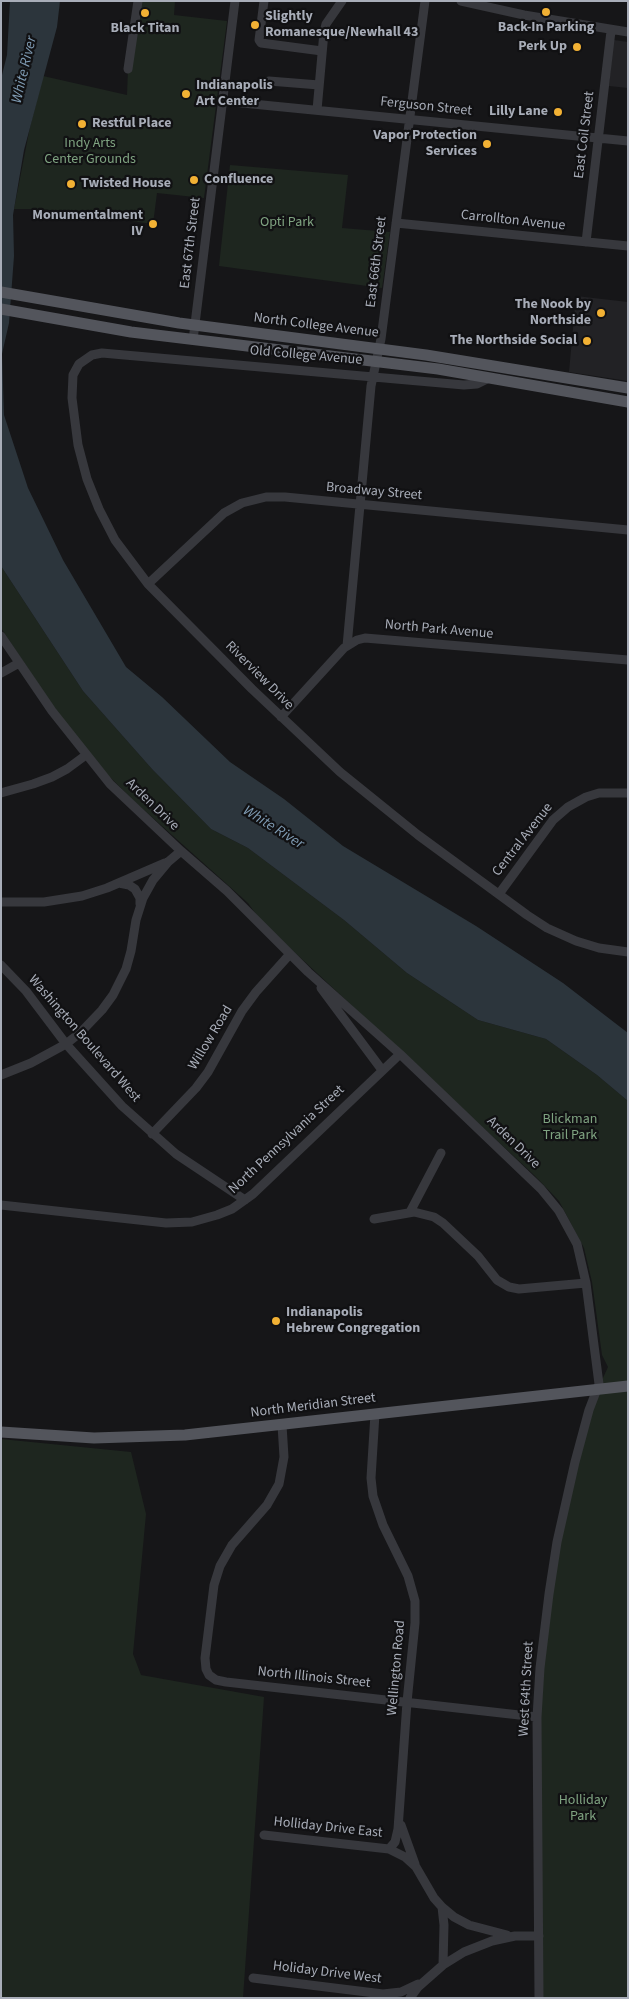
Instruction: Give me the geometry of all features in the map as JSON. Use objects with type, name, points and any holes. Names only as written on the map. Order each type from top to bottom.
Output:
[{"type":"main road","name":"North College Avenue","points":[[1,292],[195,326],[449,358],[628,388]]},
{"type":"main road","name":"North College Avenue","points":[[1,309],[131,332],[376,362],[489,378],[628,402]]},
{"type":"main road","name":"North Meridian Street","points":[[1,1432],[70,1438],[131,1438],[185,1435],[628,1386]]},
{"type":"street","points":[[128,69],[138,1]]},
{"type":"street","name":"East 67th Street","points":[[193,340],[235,1]]},
{"type":"street","points":[[264,1],[259,40],[261,43],[322,51]]},
{"type":"street","points":[[317,110],[326,24],[342,1]]},
{"type":"street","name":"East 66th Street","points":[[347,646],[374,376],[425,1]]},
{"type":"street","points":[[461,1],[524,15],[611,31],[628,32]]},
{"type":"street","name":"East Coil Street","points":[[586,242],[611,31]]},
{"type":"street","points":[[269,81],[319,85]]},
{"type":"street","name":"Ferguson Street","points":[[222,101],[628,141]]},
{"type":"street","name":"Carrollton Avenue","points":[[396,223],[628,246]]},
{"type":"street","name":"Riverview Drive","points":[[160,357],[108,353],[92,355],[79,364],[73,375],[74,418],[78,445],[91,491],[111,534],[130,562],[148,584],[281,718],[335,767],[397,818],[533,919],[563,936],[592,946],[628,952]]},
{"type":"street","name":"Old College Avenue","points":[[160,357],[450,383],[477,384],[489,378]]},
{"type":"street","name":"Broadway Street","points":[[148,584],[224,512],[257,498],[276,497],[360,504],[628,530]]},
{"type":"street","name":"Arden Drive","points":[[1,636],[47,704],[110,784],[226,891],[308,972],[400,1054],[547,1196],[559,1211],[574,1239],[582,1263],[598,1371],[598,1389]]},
{"type":"street","name":"North Park Avenue","points":[[347,646],[360,640],[377,638],[628,660]]},
{"type":"street","points":[[281,718],[347,646]]},
{"type":"street","points":[[1,673],[19,664]]},
{"type":"street","points":[[1,793],[33,784],[52,776],[67,769],[86,755]]},
{"type":"street","name":"Central Avenue","points":[[500,894],[553,820],[568,807],[586,797],[599,793],[628,792]]},
{"type":"street","points":[[140,904],[153,880],[168,862],[181,851]]},
{"type":"street","points":[[1,902],[35,903],[66,900],[90,894],[168,862]]},
{"type":"street","points":[[1,1075],[31,1063],[66,1044],[81,1032],[102,1010],[122,978],[131,951],[140,898],[129,885],[119,883]]},
{"type":"street","name":"Willow Road","points":[[152,1134],[196,1088],[208,1072],[242,1012],[256,992],[290,954]]},
{"type":"street","name":"Washington Boulevard West","points":[[1,965],[26,991],[66,1044],[122,1106],[152,1134],[201,1172],[245,1200]]},
{"type":"street","name":"Arden Drive","points":[[308,972],[382,1070]]},
{"type":"street","name":"North Pennsylvania Street","points":[[1,1205],[170,1224],[192,1222],[212,1217],[245,1200],[400,1054]]},
{"type":"street","points":[[410,1212],[441,1153]]},
{"type":"street","points":[[374,1219],[410,1212],[428,1214],[440,1220],[478,1256],[498,1280],[509,1287],[519,1289],[586,1283]]},
{"type":"street","name":"West 64th Street","points":[[539,1998],[537,1717],[541,1659],[557,1542],[575,1462],[589,1410],[598,1389]]},
{"type":"street","name":"Wellington Road","points":[[375,1414],[373,1496],[383,1525],[403,1564],[415,1601],[415,1634],[400,1815],[396,1839],[389,1848]]},
{"type":"street","name":"North Illinois Street","points":[[282,1425],[284,1458],[279,1484],[267,1505],[232,1545],[220,1566],[214,1585],[205,1658],[206,1669],[210,1675],[216,1680],[226,1682],[537,1717]]},
{"type":"street","points":[[400,1815],[402,1829],[416,1867],[434,1898],[454,1918],[474,1927],[502,1935],[539,1936]]},
{"type":"street","name":"Holliday Drive East","points":[[264,1835],[389,1848]]},
{"type":"street","points":[[389,1848],[405,1857],[416,1867]]},
{"type":"street","points":[[442,1907],[444,1925],[443,1965]]},
{"type":"street","points":[[410,1998],[443,1965],[475,1947],[515,1936]]},
{"type":"street","name":"Holiday Drive West","points":[[253,1978],[388,1996],[425,1981]]},
{"type":"shaded area","points":[[614,40],[628,42],[628,88],[609,86]]},
{"type":"shaded area","points":[[576,296],[628,302],[628,381],[569,372]]},
{"type":"green space","name":"Indy Arts Center Grounds","points":[[138,1],[175,1],[174,15],[227,21],[204,198],[157,193],[153,224],[42,209],[14,209],[30,127],[43,76],[127,95],[128,69]]},
{"type":"green space","name":"Opti Park","points":[[230,165],[348,175],[342,228],[390,232],[382,288],[219,266]]},
{"type":"green space","points":[[1,566],[83,691],[152,769],[211,829],[248,848],[344,920],[407,973],[478,1020],[546,1039],[597,1075],[628,1101],[628,1998],[539,1998],[537,1717],[549,1594],[575,1462],[598,1389],[608,1367],[602,1355],[592,1282],[584,1248],[559,1201],[534,1175],[290,948],[258,917],[248,903],[134,801],[97,764],[63,721],[1,628]]},
{"type":"green space","points":[[1,1439],[131,1452],[146,1514],[133,1654],[141,1675],[264,1697],[243,1998],[1,1998]]},
{"type":"water","name":"White River","points":[[10,1],[60,1],[57,27],[24,150],[13,215],[14,256],[9,323],[2,354],[4,415],[28,488],[63,560],[126,667],[162,697],[230,762],[284,799],[343,846],[476,926],[563,983],[628,1033],[628,1101],[597,1075],[546,1039],[478,1020],[407,973],[344,920],[248,848],[211,829],[152,769],[83,691],[1,566],[1,79],[7,55]]},
{"type":"place","name":"Back-In Parking","points":[[546,12]]},
{"type":"place","name":"Black Titan","points":[[145,13]]},
{"type":"place","name":"Slightly Romanesque/Newhall 43","points":[[255,25]]},
{"type":"place","name":"Perk Up","points":[[577,47]]},
{"type":"place","name":"Indianapolis Art Center","points":[[186,94]]},
{"type":"place","name":"Lilly Lane","points":[[558,112]]},
{"type":"place","name":"Restful Place","points":[[82,124]]},
{"type":"place","name":"Vapor Protection Services","points":[[487,144]]},
{"type":"place","name":"Confluence","points":[[194,180]]},
{"type":"place","name":"Twisted House","points":[[71,184]]},
{"type":"place","name":"Monumentalment IV","points":[[153,224]]},
{"type":"place","name":"The Nook by Northside","points":[[601,313]]},
{"type":"place","name":"The Northside Social","points":[[587,341]]},
{"type":"place","name":"Indianapolis Hebrew Congregation","points":[[276,1321]]},
{"type":"park label","name":"Blickman Trail Park","points":[[570,1128]]},
{"type":"park label","name":"Holliday Park","points":[[583,1809]]}]
